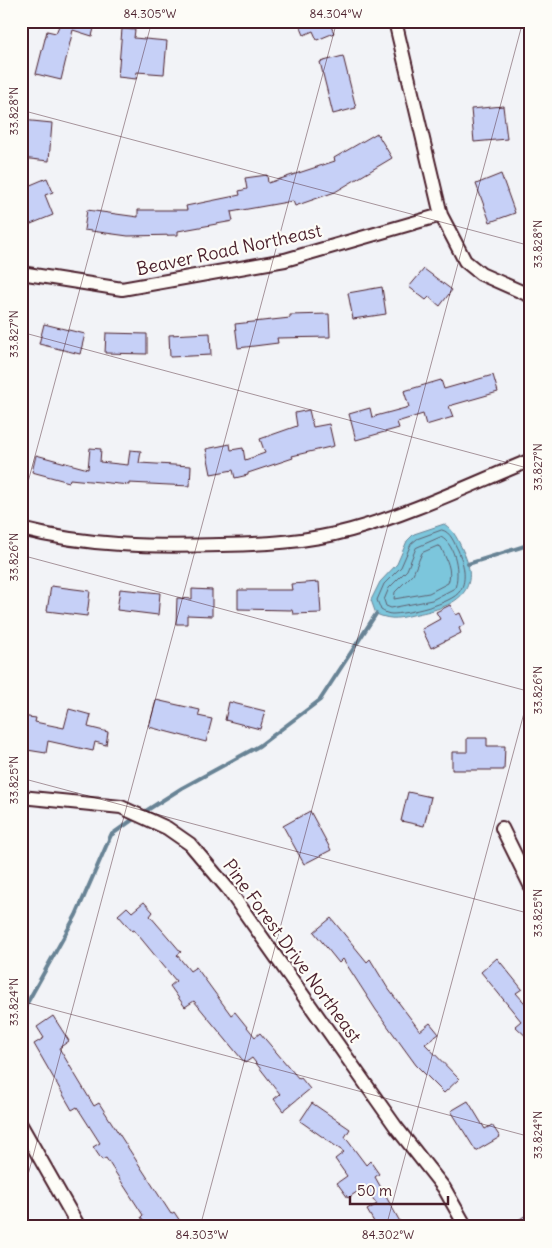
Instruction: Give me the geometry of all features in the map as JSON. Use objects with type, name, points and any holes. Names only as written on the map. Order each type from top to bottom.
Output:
[{"type":"street","points":[[395,21],[441,216],[465,261],[481,274],[531,296]]},
{"type":"street","name":"Beaver Road Northeast","points":[[21,273],[122,289],[285,260],[441,216]]},
{"type":"street","points":[[21,530],[53,538],[130,546],[287,543],[360,527],[419,506],[531,460]]},
{"type":"street","name":"Pine Forest Drive Northeast","points":[[21,798],[121,807],[166,828],[190,844],[228,889],[396,1127],[444,1188],[466,1227]]},
{"type":"street","points":[[502,828],[531,887]]},
{"type":"street","points":[[21,1125],[78,1227]]},
{"type":"water","points":[[444,524],[455,536],[468,565],[469,578],[467,588],[461,596],[442,607],[406,617],[392,618],[376,614],[371,600],[380,582],[397,564],[407,541],[414,534]]},
{"type":"building","points":[[52,21],[96,21],[92,36],[73,30],[61,80],[36,74],[47,31],[56,33],[59,26],[52,24]]},
{"type":"building","points":[[298,21],[337,22],[330,24],[334,33],[317,40],[313,31],[304,35]]},
{"type":"building","points":[[122,29],[135,30],[134,38],[167,41],[164,74],[137,72],[136,79],[118,77]]},
{"type":"building","points":[[343,56],[356,108],[333,114],[320,62]]},
{"type":"building","points":[[503,106],[507,139],[474,142],[471,109]]},
{"type":"building","points":[[22,120],[52,123],[49,161],[21,158]]},
{"type":"building","points":[[377,133],[392,158],[335,192],[295,206],[293,201],[231,212],[233,221],[178,231],[178,235],[128,236],[84,230],[87,210],[138,217],[138,210],[187,210],[186,206],[240,195],[239,191],[247,189],[245,178],[267,175],[268,183],[335,161],[334,158]]},
{"type":"building","points":[[501,174],[515,213],[490,222],[476,184]]},
{"type":"building","points":[[47,178],[53,192],[45,195],[53,215],[21,228],[21,189]]},
{"type":"building","points":[[424,269],[452,290],[440,306],[429,297],[426,300],[409,287]]},
{"type":"building","points":[[382,287],[386,314],[353,319],[348,293]]},
{"type":"building","points":[[329,314],[330,337],[277,338],[278,343],[238,348],[235,324],[290,318],[290,315]]},
{"type":"building","points":[[44,324],[85,334],[80,354],[39,344]]},
{"type":"building","points":[[106,333],[147,334],[147,354],[105,353]]},
{"type":"building","points":[[210,333],[211,355],[170,357],[169,335]]},
{"type":"building","points":[[493,375],[498,392],[449,406],[453,417],[426,425],[423,414],[397,422],[399,428],[356,440],[349,414],[370,408],[372,417],[409,407],[404,391],[441,380],[444,389]]},
{"type":"building","points":[[309,410],[313,427],[329,424],[334,446],[292,456],[293,458],[235,478],[233,470],[211,474],[206,449],[230,444],[231,450],[243,448],[245,460],[265,453],[260,439],[297,426],[295,413]]},
{"type":"building","points":[[90,448],[101,449],[100,462],[128,465],[130,450],[141,451],[139,463],[191,466],[190,486],[129,483],[129,485],[70,479],[69,482],[32,472],[36,455],[88,469]]},
{"type":"building","points":[[319,582],[321,613],[293,614],[292,610],[238,609],[238,590],[292,590],[291,584]]},
{"type":"building","points":[[51,586],[90,591],[87,616],[47,611]]},
{"type":"building","points":[[120,589],[160,593],[158,615],[117,610]]},
{"type":"building","points":[[192,589],[212,590],[212,616],[187,615],[187,624],[176,624],[177,598],[192,599]]},
{"type":"building","points":[[450,605],[456,615],[460,613],[465,624],[459,628],[461,633],[431,648],[422,629],[440,619],[436,612]]},
{"type":"building","points":[[156,700],[200,710],[198,716],[212,719],[206,742],[149,727]]},
{"type":"building","points":[[229,702],[265,711],[260,729],[225,720]]},
{"type":"building","points":[[69,709],[91,715],[88,727],[108,732],[106,745],[95,742],[93,751],[48,741],[46,753],[21,749],[21,716],[36,718],[35,722],[64,728]]},
{"type":"building","points":[[467,738],[487,738],[487,746],[505,746],[504,770],[452,770],[452,752],[467,752]]},
{"type":"building","points":[[408,792],[431,797],[424,826],[401,821]]},
{"type":"building","points":[[310,811],[331,850],[304,864],[283,826]]},
{"type":"building","points":[[144,902],[153,912],[150,916],[181,952],[177,955],[190,971],[196,967],[231,1015],[235,1012],[255,1037],[260,1033],[299,1079],[301,1078],[310,1089],[283,1111],[274,1099],[280,1094],[252,1058],[245,1063],[194,1001],[185,1007],[170,986],[176,981],[134,930],[132,931],[118,915],[127,907],[132,912]]},
{"type":"building","points":[[331,918],[367,962],[370,959],[387,987],[420,1031],[430,1023],[439,1034],[425,1044],[459,1079],[444,1093],[416,1065],[376,1010],[343,959],[339,963],[314,932]]},
{"type":"building","points":[[497,958],[522,989],[516,993],[531,1010],[531,1041],[515,1026],[521,1021],[481,972]]},
{"type":"building","points":[[53,1016],[69,1041],[59,1048],[94,1106],[99,1103],[171,1214],[174,1212],[184,1227],[147,1227],[141,1217],[143,1215],[106,1158],[102,1160],[93,1147],[100,1143],[77,1107],[72,1110],[34,1044],[44,1038],[37,1027]]},
{"type":"building","points":[[468,1101],[485,1129],[492,1125],[500,1137],[476,1151],[451,1111]]},
{"type":"building","points":[[312,1103],[350,1129],[345,1137],[366,1165],[370,1161],[379,1174],[375,1177],[403,1227],[377,1227],[367,1210],[377,1204],[364,1187],[348,1198],[337,1183],[347,1176],[335,1159],[344,1152],[300,1121]]},
{"type":"building","points":[[531,1212],[531,1227],[507,1227]]},
{"type":"waterway","points":[[468,564],[531,544]]},
{"type":"waterway","points":[[141,814],[182,788],[259,746],[320,700],[376,614]]},
{"type":"waterway","points":[[21,1014],[76,915],[111,835],[135,818]]}]
